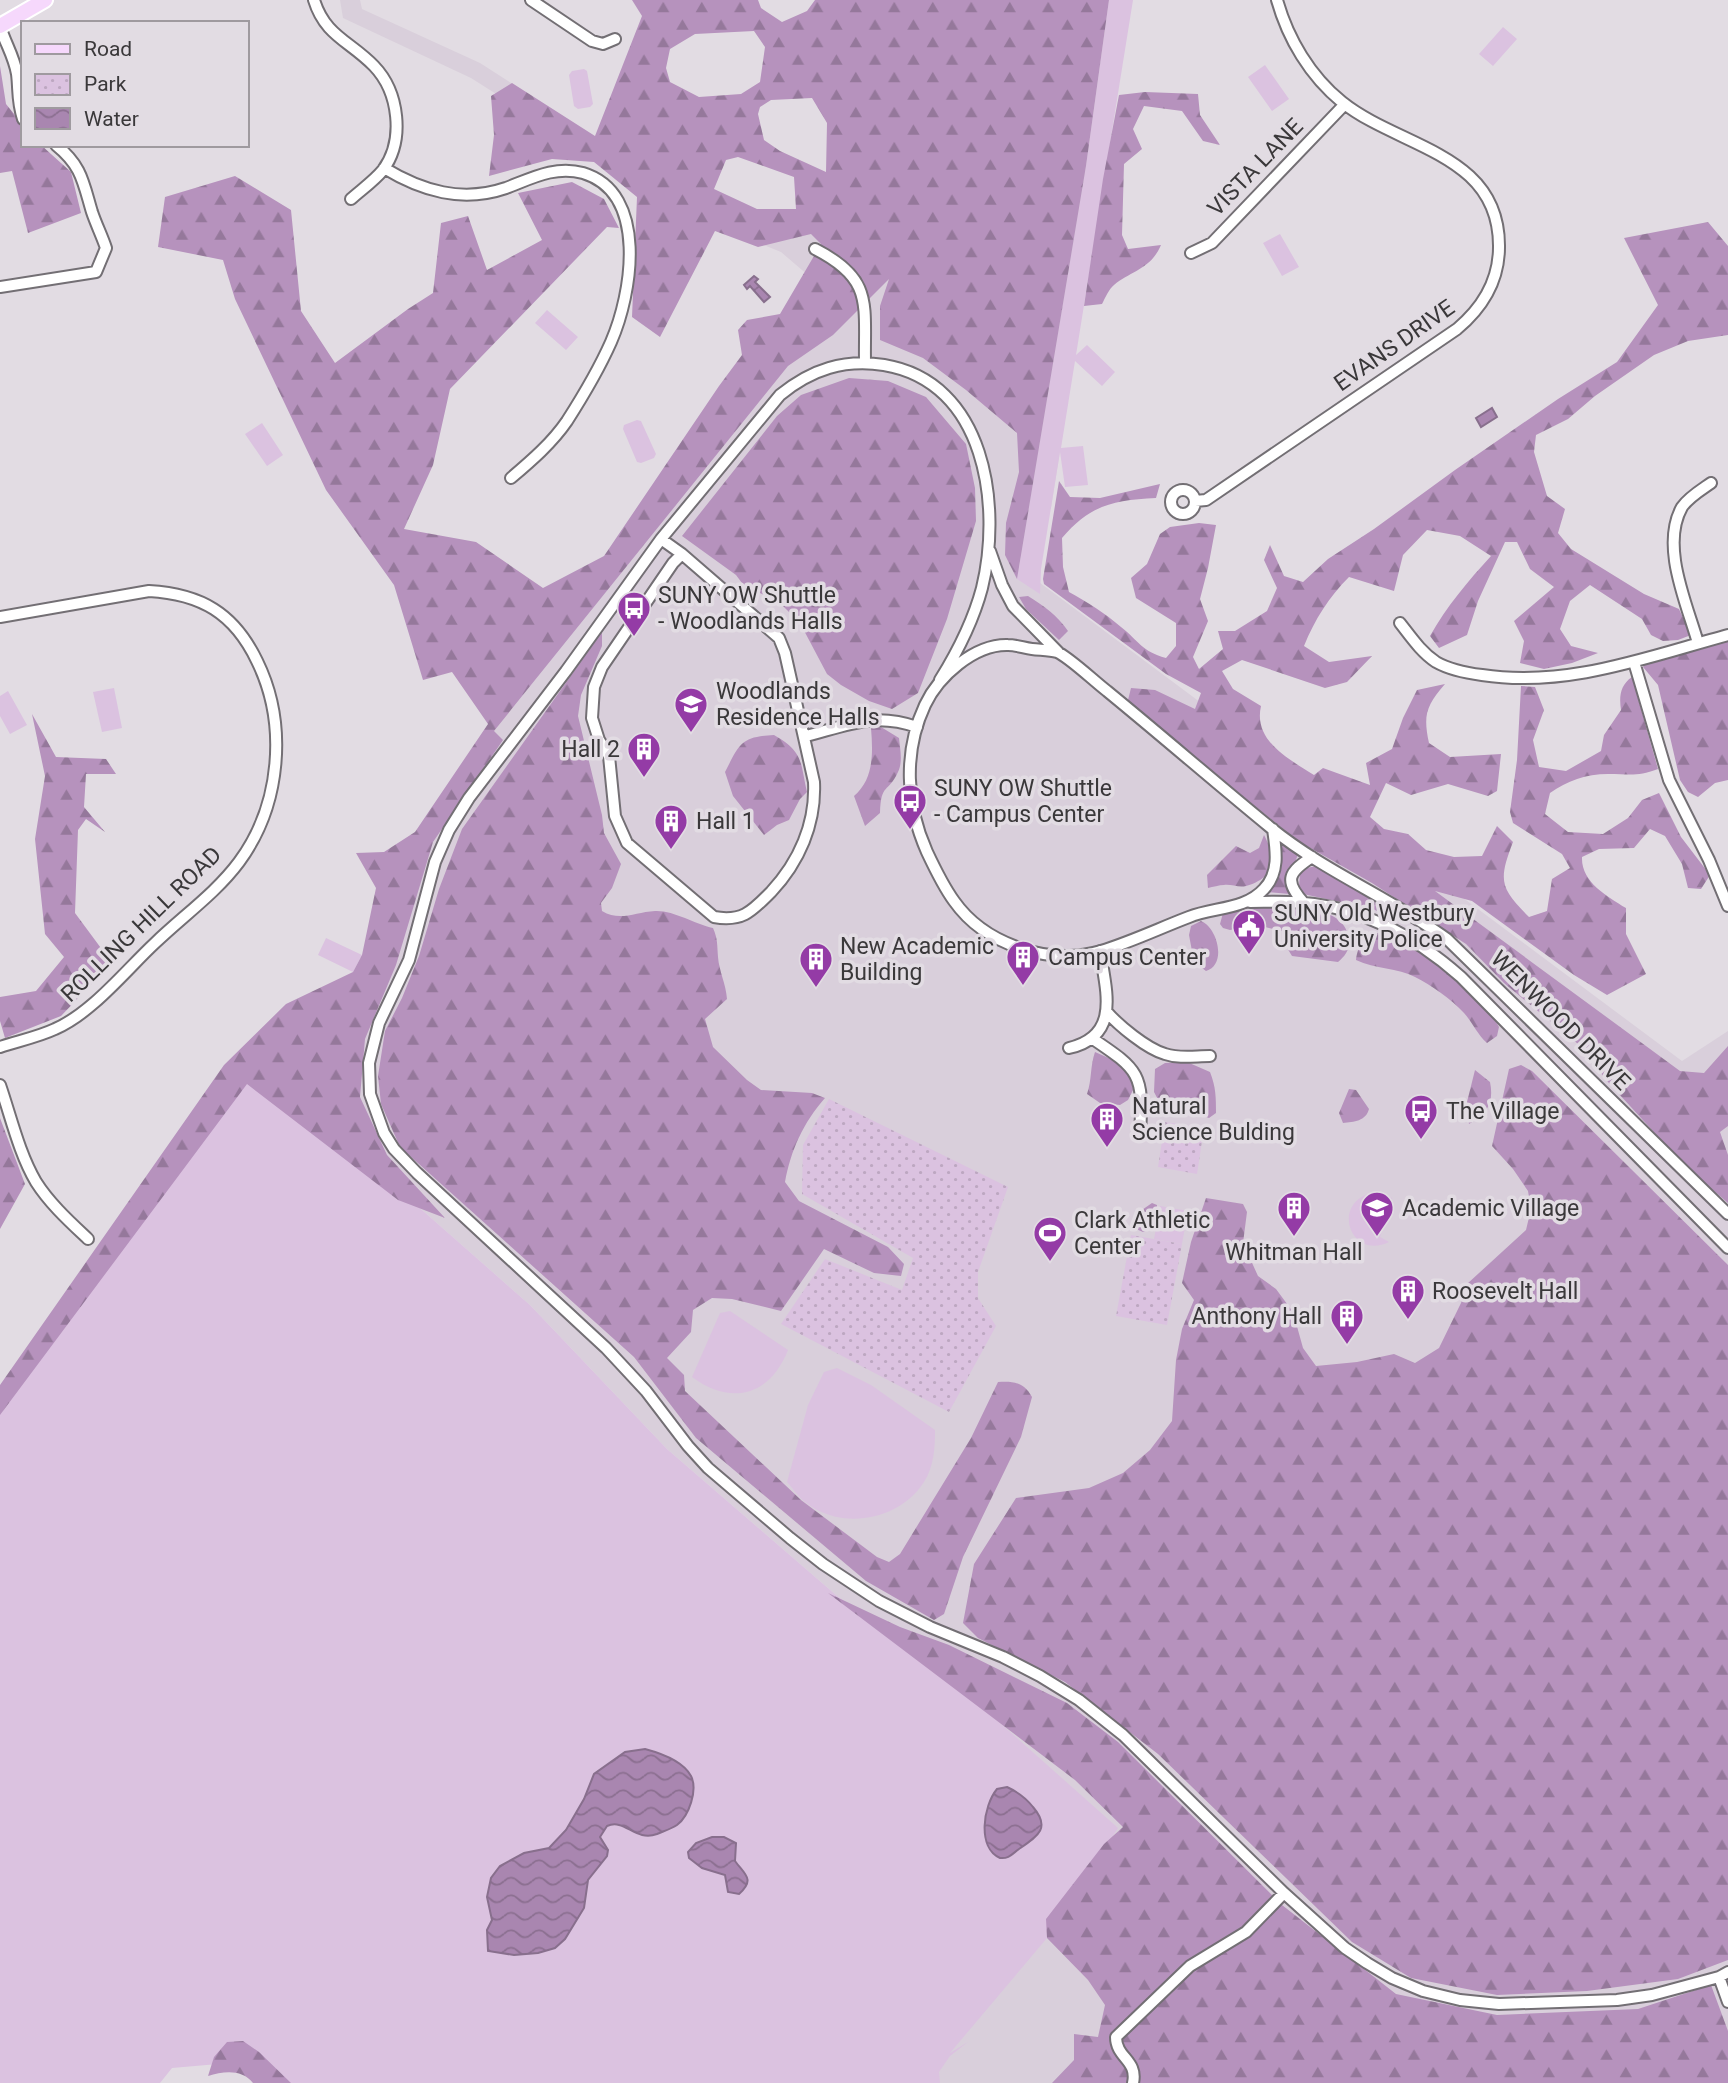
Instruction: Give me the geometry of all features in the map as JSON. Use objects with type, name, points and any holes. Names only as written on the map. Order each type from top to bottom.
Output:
[{"type":"main road","points":[[0,26],[45,0]]},
{"type":"street","points":[[314,0],[329,30],[375,67],[390,91],[396,127],[384,168],[351,199]]},
{"type":"street","points":[[531,0],[592,41],[603,44],[615,39]]},
{"type":"street","name":"EVANS DRIVE","points":[[1195,500],[1206,500],[1457,329],[1481,305],[1496,275],[1499,257],[1497,224],[1489,202],[1475,181],[1464,169],[1446,157],[1377,125],[1345,104],[1303,59],[1291,39],[1278,0]]},
{"type":"street","points":[[0,26],[4,40],[13,54],[18,78],[16,92],[21,111]]},
{"type":"street","name":"VISTA LANE","points":[[1191,253],[1212,243],[1345,104]]},
{"type":"street","points":[[0,287],[96,272],[106,248],[82,173],[71,157],[58,147]]},
{"type":"street","points":[[384,168],[419,187],[458,195],[494,191],[548,172],[581,172],[607,187],[618,199],[625,213],[629,240],[628,269],[622,309],[611,342],[565,423],[553,439],[511,478]]},
{"type":"street","points":[[815,249],[846,268],[858,283],[864,297],[865,362]]},
{"type":"street","points":[[1728,1248],[1441,959],[1407,936],[1368,918],[1332,907],[1304,903],[1250,902],[1195,914],[1100,951],[1060,956],[1024,949],[990,933],[955,904],[938,875],[914,818],[909,769],[917,727],[929,698],[972,621],[982,588],[989,549],[989,516],[983,464],[967,423],[944,395],[919,378],[889,366],[865,362],[825,368],[795,383],[780,395],[661,538],[582,650],[469,799],[449,830],[435,862],[409,960],[373,1038],[369,1063],[369,1084],[374,1108],[394,1149],[623,1365],[708,1468],[823,1564],[879,1601],[930,1628],[1040,1675],[1079,1700],[1123,1735],[1284,1893],[1345,1948],[1392,1978],[1423,1991],[1460,2000],[1499,2004],[1618,2000],[1651,1995],[1723,1975],[1728,2002]]},
{"type":"street","points":[[1698,643],[1675,562],[1673,540],[1682,508],[1690,498],[1711,483]]},
{"type":"street","points":[[661,538],[682,554],[779,638],[806,736],[814,782],[815,800],[811,823],[797,857],[781,881],[756,909],[741,917],[714,917],[627,843],[615,816],[609,756],[599,740],[592,718],[594,687],[602,667],[673,563],[682,554]]},
{"type":"street","name":"WENWOOD DRIVE","points":[[989,549],[1013,606],[1059,653],[1273,830],[1312,857],[1416,916],[1447,939],[1728,1214]]},
{"type":"street","name":"ROLLING HILL ROAD","points":[[0,617],[149,591],[172,592],[211,606],[241,633],[264,674],[272,704],[276,751],[273,782],[264,813],[238,863],[216,887],[67,1023],[0,1047]]},
{"type":"street","points":[[1400,622],[1416,645],[1436,662],[1466,673],[1495,677],[1538,678],[1578,674],[1634,662],[1728,635]]},
{"type":"street","points":[[940,680],[967,659],[989,648],[1006,645],[1059,653]]},
{"type":"street","points":[[1634,662],[1669,780],[1709,860],[1728,906]]},
{"type":"street","points":[[806,736],[875,719],[898,720],[917,727]]},
{"type":"street","points":[[1250,902],[1273,877],[1276,854],[1273,830]]},
{"type":"street","points":[[1304,903],[1293,889],[1291,877],[1294,868],[1312,857]]},
{"type":"street","points":[[1069,1048],[1083,1045],[1101,1031],[1107,997],[1100,951]]},
{"type":"street","points":[[1106,1011],[1116,1022],[1163,1054],[1176,1057],[1210,1056]]},
{"type":"street","points":[[1093,1039],[1133,1069],[1140,1085],[1140,1132]]},
{"type":"street","points":[[0,1085],[28,1167],[36,1182],[88,1239]]},
{"type":"street","points":[[1133,2083],[1133,2067],[1116,2045],[1116,2038],[1190,1966],[1246,1932],[1284,1893]]},
{"type":"shaded area","points":[[340,0],[360,0],[362,9],[480,63],[689,197],[785,233],[871,104],[1103,179],[1051,508],[1016,565],[1682,1061],[1728,1031],[1728,2083],[915,2083],[895,1639],[836,1595],[667,1449],[530,1305],[413,1202],[292,1006],[362,974],[406,848],[809,276],[781,252],[681,211],[471,78],[343,18]]},
{"type":"green space","points":[[632,0],[758,0],[761,8],[782,22],[807,11],[815,0],[1109,0],[1086,166],[1017,579],[1005,555],[1006,523],[1019,472],[1017,433],[923,358],[880,340],[880,306],[889,279],[833,335],[788,366],[494,731],[503,740],[433,842],[396,965],[365,1039],[360,1097],[387,1155],[445,1218],[398,1200],[247,1084],[0,1415],[0,1385],[224,1065],[286,1004],[353,972],[362,955],[376,888],[356,853],[384,852],[415,832],[488,724],[452,672],[423,680],[394,585],[326,490],[235,299],[223,260],[158,247],[165,197],[235,176],[291,210],[301,311],[335,363],[433,293],[441,223],[468,216],[487,270],[542,240],[518,193],[572,182],[604,199],[619,228],[607,227],[450,389],[433,465],[404,529],[476,542],[543,588],[604,556],[742,355],[738,330],[747,320],[780,314],[821,244],[811,234],[758,247],[715,231],[660,337],[632,317],[637,197],[594,162],[552,159],[489,176],[494,135],[491,96],[512,83],[595,136],[642,16]],"holes":[[[754,31],[765,47],[760,82],[741,94],[699,97],[670,82],[666,68],[670,49],[695,34]],[[812,98],[827,123],[826,172],[780,151],[764,140],[758,114],[760,107],[771,100]],[[738,157],[794,177],[796,209],[757,209],[714,189],[726,160]]]},
{"type":"green space","points":[[1109,0],[1133,0],[1076,355],[1087,345],[1115,372],[1102,386],[1075,361],[1061,448],[1083,446],[1088,485],[1065,487],[1060,452],[1041,569],[1040,594],[1017,579],[1086,166]]},
{"type":"green space","points":[[1503,27],[1517,39],[1493,66],[1479,54]]},
{"type":"green space","points":[[1265,65],[1289,99],[1272,111],[1248,77]]},
{"type":"green space","points":[[0,66],[6,104],[21,123],[21,147],[43,147],[71,172],[81,213],[28,233],[12,171],[0,173]]},
{"type":"green space","points":[[572,71],[587,71],[593,104],[578,109],[574,106],[569,75]]},
{"type":"green space","points":[[1145,92],[1198,94],[1200,115],[1220,145],[1203,141],[1182,111],[1144,106],[1133,129],[1142,149],[1124,164],[1122,235],[1128,249],[1161,245],[1146,265],[1112,287],[1102,304],[1084,306],[1119,95]]},
{"type":"green space","points":[[1708,222],[1728,246],[1728,335],[1688,341],[1654,355],[1595,396],[1568,419],[1536,435],[1534,452],[1547,496],[1565,509],[1558,533],[1571,549],[1644,594],[1679,609],[1691,635],[1678,640],[1663,641],[1651,635],[1642,619],[1590,585],[1570,601],[1560,629],[1571,646],[1598,653],[1572,663],[1544,669],[1520,663],[1524,641],[1514,621],[1554,587],[1530,569],[1517,542],[1505,542],[1478,601],[1467,635],[1439,648],[1430,636],[1458,594],[1491,556],[1460,536],[1427,530],[1403,555],[1394,591],[1349,577],[1323,609],[1313,627],[1304,646],[1329,662],[1372,656],[1347,682],[1325,688],[1242,660],[1222,671],[1233,689],[1261,706],[1262,729],[1275,748],[1284,755],[1314,775],[1323,768],[1370,785],[1366,763],[1392,749],[1417,690],[1445,684],[1430,705],[1426,718],[1429,743],[1450,757],[1501,754],[1497,791],[1488,796],[1448,784],[1411,795],[1386,783],[1370,817],[1384,829],[1408,834],[1426,850],[1454,857],[1482,856],[1497,826],[1513,842],[1505,866],[1504,883],[1512,899],[1529,917],[1547,911],[1552,879],[1570,868],[1562,854],[1513,823],[1510,812],[1517,760],[1521,686],[1535,687],[1544,710],[1533,740],[1539,767],[1566,771],[1601,751],[1604,735],[1621,710],[1620,696],[1623,688],[1632,677],[1658,769],[1639,774],[1592,775],[1570,782],[1550,793],[1545,814],[1568,832],[1603,834],[1628,818],[1642,800],[1659,793],[1681,837],[1710,875],[1701,889],[1688,888],[1682,864],[1665,836],[1650,829],[1634,848],[1599,849],[1582,857],[1590,881],[1626,908],[1626,934],[1646,974],[1607,995],[1574,975],[1472,901],[1435,891],[1680,1071],[1704,1073],[1728,1046],[1728,1126],[1720,1132],[1728,1155],[1728,1203],[1685,1166],[1608,1082],[1578,1044],[1504,983],[1466,944],[1372,883],[1298,841],[1128,700],[1131,688],[1155,690],[1195,709],[1201,693],[1166,674],[1044,584],[1043,579],[1059,481],[1070,497],[1100,498],[1160,484],[1156,498],[1128,500],[1104,506],[1072,527],[1062,538],[1063,567],[1069,592],[1109,617],[1146,649],[1166,658],[1176,646],[1176,623],[1136,598],[1131,578],[1147,564],[1160,534],[1170,527],[1199,523],[1216,525],[1200,599],[1208,621],[1193,657],[1199,669],[1223,649],[1218,631],[1235,631],[1267,611],[1277,588],[1264,560],[1270,545],[1284,576],[1303,582],[1328,559],[1455,470],[1617,362],[1658,305],[1624,238]]},
{"type":"green space","points":[[1280,234],[1299,267],[1282,276],[1263,243]]},
{"type":"green space","points":[[547,310],[578,337],[566,350],[535,323]]},
{"type":"green space","points":[[849,378],[888,381],[926,397],[966,444],[975,488],[976,521],[947,619],[918,693],[892,709],[869,701],[827,674],[800,623],[777,600],[745,587],[736,575],[682,536],[777,416],[801,395]]},
{"type":"green space","points":[[641,421],[656,454],[654,458],[641,463],[637,462],[623,429],[624,425]]},
{"type":"green space","points":[[262,423],[283,455],[267,466],[245,434]]},
{"type":"green space","points":[[1028,596],[1050,611],[1068,631],[1059,640],[1026,609],[1019,597]]},
{"type":"green space","points":[[602,632],[602,646],[581,695],[578,716],[604,833],[621,864],[612,888],[601,903],[602,911],[621,916],[662,911],[713,928],[727,999],[705,1019],[713,1047],[761,1090],[812,1093],[825,1098],[799,1137],[785,1182],[799,1201],[888,1247],[904,1264],[901,1276],[874,1273],[824,1249],[781,1311],[732,1299],[712,1298],[693,1310],[691,1332],[667,1358],[684,1375],[685,1391],[801,1500],[877,1557],[889,1562],[900,1554],[971,1438],[998,1382],[1022,1385],[1032,1397],[1021,1437],[963,1557],[944,1614],[934,1620],[866,1581],[696,1438],[634,1357],[400,1147],[381,1104],[378,1076],[385,1031],[419,956],[439,889],[462,829]]},
{"type":"green space","points":[[1728,635],[1728,780],[1715,783],[1698,797],[1688,792],[1680,780],[1658,685],[1643,667],[1649,658]]},
{"type":"green space","points":[[114,688],[122,728],[102,732],[93,692]]},
{"type":"green space","points":[[8,691],[27,725],[10,734],[0,716],[0,696]]},
{"type":"green space","points":[[32,714],[56,757],[106,759],[116,774],[86,774],[84,807],[105,832],[86,819],[78,830],[75,913],[112,963],[61,1016],[5,1038],[0,1021],[0,997],[36,991],[64,957],[45,934],[35,839],[45,776]]},
{"type":"green space","points":[[881,727],[899,738],[900,764],[894,779],[883,792],[880,813],[865,826],[854,796],[869,774],[872,756],[871,728]]},
{"type":"green space","points":[[774,735],[796,753],[807,792],[800,799],[789,820],[764,835],[733,796],[725,772],[743,743]]},
{"type":"green space","points":[[1264,835],[1272,859],[1263,878],[1241,887],[1220,885],[1208,888],[1207,875],[1236,846],[1250,853],[1259,848]]},
{"type":"green space","points":[[1279,839],[1298,854],[1287,875],[1290,894],[1267,892],[1278,867]]},
{"type":"green space","points":[[1317,866],[1404,915],[1409,923],[1404,924],[1373,909],[1303,894],[1299,886],[1300,873],[1306,868]]},
{"type":"green space","points":[[1259,907],[1299,908],[1326,913],[1345,927],[1349,946],[1338,962],[1292,956],[1284,943],[1282,931],[1248,926],[1230,930],[1220,924],[1223,913]]},
{"type":"green space","points":[[1201,921],[1212,931],[1218,946],[1216,962],[1206,971],[1194,962],[1189,935],[1191,926]]},
{"type":"green space","points":[[1377,933],[1411,947],[1442,968],[1495,1020],[1499,1027],[1497,1036],[1487,1043],[1459,1008],[1421,980],[1356,960],[1362,943]]},
{"type":"green space","points":[[326,938],[362,955],[353,972],[318,955]]},
{"type":"green space","points":[[1095,1052],[1120,1063],[1132,1081],[1133,1090],[1128,1100],[1120,1105],[1100,1103],[1087,1094]]},
{"type":"green space","points":[[235,1059],[413,1202],[530,1305],[667,1449],[836,1595],[895,1639],[927,1658],[1118,1828],[1047,1938],[950,2053],[968,2042],[950,2056],[939,2072],[940,2083],[265,2083],[241,2062],[172,2068],[160,2083],[0,2083],[0,1388]]},
{"type":"green space","points":[[1187,1062],[1210,1072],[1215,1088],[1216,1113],[1209,1118],[1198,1114],[1190,1104],[1162,1107],[1154,1092],[1155,1069],[1165,1063]]},
{"type":"green space","points":[[1521,1065],[1532,1071],[1728,1265],[1728,1960],[1678,1979],[1587,1991],[1497,1995],[1411,1978],[1352,1942],[1158,1754],[1065,1682],[978,1638],[963,1623],[974,1564],[1016,1498],[1089,1488],[1123,1473],[1150,1450],[1172,1421],[1176,1360],[1182,1329],[1194,1300],[1182,1283],[1191,1242],[1206,1198],[1243,1204],[1247,1212],[1243,1243],[1258,1276],[1276,1289],[1293,1312],[1303,1348],[1316,1366],[1357,1362],[1394,1354],[1415,1363],[1439,1348],[1461,1303],[1467,1284],[1526,1230],[1531,1209],[1528,1191],[1492,1146],[1509,1069]]},
{"type":"green space","points":[[1475,1070],[1490,1082],[1491,1096],[1485,1112],[1469,1124],[1466,1106]]},
{"type":"green space","points":[[1349,1089],[1356,1090],[1369,1109],[1362,1118],[1343,1123],[1339,1113]]},
{"type":"green space","points":[[829,1099],[1008,1187],[978,1272],[978,1298],[996,1326],[949,1412],[781,1324],[825,1259],[902,1290],[913,1258],[802,1194],[803,1145]]},
{"type":"green space","points":[[0,1118],[25,1184],[0,1229]]},
{"type":"green space","points":[[1165,1122],[1204,1128],[1197,1174],[1158,1167]]},
{"type":"green space","points":[[1375,1192],[1392,1198],[1380,1237],[1389,1242],[1375,1246],[1355,1237],[1350,1228],[1349,1217],[1352,1206],[1361,1198]]},
{"type":"green space","points":[[1152,1203],[1157,1205],[1157,1214],[1151,1229],[1143,1232],[1134,1228],[1136,1214]]},
{"type":"green space","points":[[1160,1206],[1188,1211],[1182,1244],[1154,1239]]},
{"type":"green space","points":[[1131,1235],[1182,1244],[1167,1325],[1116,1316]]},
{"type":"green space","points":[[730,1311],[788,1350],[771,1378],[748,1392],[721,1391],[692,1377],[720,1313]]},
{"type":"green space","points":[[837,1368],[871,1385],[935,1430],[932,1463],[924,1482],[900,1506],[869,1518],[835,1517],[819,1511],[802,1500],[787,1482],[808,1405],[824,1372]]},
{"type":"green space","points":[[828,1593],[900,1627],[949,1645],[1067,1703],[1118,1742],[1282,1905],[1396,1994],[1497,2015],[1638,2009],[1711,1985],[1728,2031],[1728,2083],[1052,2083],[1074,2060],[1074,2034],[1098,2037],[1105,2005],[1088,1980],[1047,1938],[1046,1919],[1104,1844],[1123,1827],[1075,1780]]},
{"type":"green space","points":[[243,2041],[259,2052],[291,2083],[253,2083],[244,2075],[232,2072],[208,2076],[214,2057],[227,2042]]},
{"type":"water","points":[[754,276],[758,279],[755,282],[770,297],[764,302],[750,286],[747,289],[744,285]]},
{"type":"water","points":[[1492,408],[1497,417],[1481,427],[1476,418]]},
{"type":"water","points":[[645,1749],[677,1762],[691,1776],[693,1795],[689,1809],[681,1821],[670,1829],[649,1836],[619,1825],[607,1826],[600,1837],[608,1850],[607,1856],[588,1880],[584,1908],[565,1939],[555,1948],[538,1953],[514,1955],[488,1951],[487,1930],[492,1920],[487,1897],[491,1878],[500,1866],[524,1853],[549,1848],[566,1830],[584,1799],[594,1774],[625,1752]]},
{"type":"water","points":[[1007,1787],[1030,1804],[1038,1814],[1041,1826],[1032,1840],[1010,1856],[1000,1858],[988,1845],[985,1826],[992,1796],[997,1789]]},
{"type":"water","points":[[712,1837],[724,1837],[736,1843],[735,1861],[748,1880],[739,1894],[728,1892],[725,1875],[702,1868],[689,1858],[688,1852],[696,1843]]},
{"type":"place","name":"SUNY OW Shuttle - Woodlands Halls","points":[[634,638]]},
{"type":"place","name":"Woodlands Residence Halls","points":[[691,734]]},
{"type":"place","name":"Hall 2","points":[[644,779]]},
{"type":"place","name":"SUNY OW Shuttle - Campus Center","points":[[910,831]]},
{"type":"place","name":"Hall 1","points":[[671,851]]},
{"type":"place","name":"SUNY Old Westbury University Police","points":[[1249,956]]},
{"type":"place","name":"Campus Center","points":[[1023,987]]},
{"type":"place","name":"New Academic Building","points":[[816,989]]},
{"type":"place","name":"The Village","points":[[1421,1141]]},
{"type":"place","name":"Natural Science Bulding","points":[[1107,1149]]},
{"type":"place","name":"Whitman Hall","points":[[1294,1238]]},
{"type":"place","name":"Academic Village","points":[[1377,1238]]},
{"type":"place","name":"Clark Athletic Center","points":[[1050,1263]]},
{"type":"place","name":"Roosevelt Hall","points":[[1408,1321]]},
{"type":"place","name":"Anthony Hall","points":[[1347,1346]]}]
